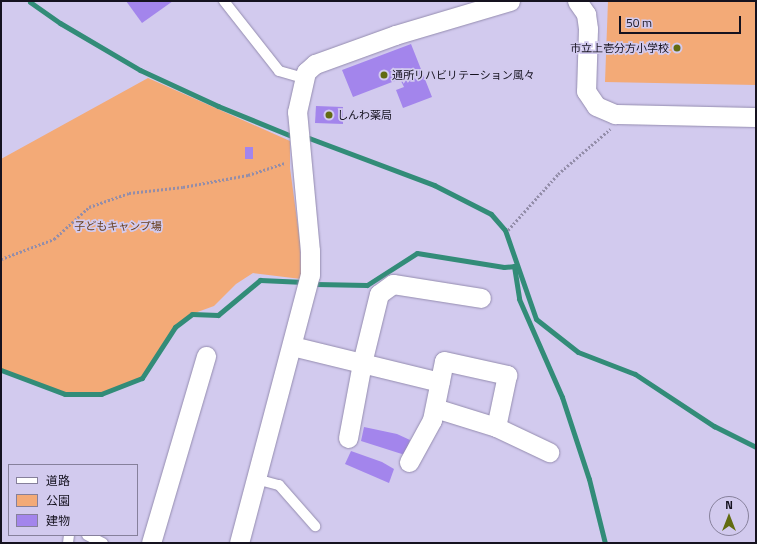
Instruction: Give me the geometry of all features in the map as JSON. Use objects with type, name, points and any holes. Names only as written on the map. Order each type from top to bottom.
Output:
[{"type":"street","points":[[239,543],[310,276],[310,250],[297,112],[304,78],[314,64],[395,35],[510,1]]},
{"type":"street","points":[[577,1],[586,14],[588,29],[586,91],[596,106],[615,114],[624,115],[756,117]]},
{"type":"street","points":[[348,438],[362,363],[379,294],[393,284],[481,298]]},
{"type":"street","points":[[292,346],[440,382]]},
{"type":"street","points":[[150,543],[206,356]]},
{"type":"street","points":[[409,462],[432,420],[444,361],[507,375],[496,427]]},
{"type":"street","points":[[435,408],[496,427],[549,452]]},
{"type":"lane","points":[[224,1],[279,71],[304,78]]},
{"type":"lane","points":[[256,479],[279,485],[315,526]]},
{"type":"lane","points":[[90,536],[103,543]]},
{"type":"path","points":[[508,230],[558,174],[619,122],[624,115]]},
{"type":"path","points":[[1,259],[54,239],[89,207],[129,192],[183,187],[248,175],[301,157]]},
{"type":"green space","name":"市立上壱分方小学校","points":[[608,1],[756,1],[756,85],[605,82]]},
{"type":"green space","name":"子どもキャンプ場","points":[[148,78],[290,141],[290,168],[300,242],[301,279],[253,273],[236,284],[214,306],[192,314],[175,327],[142,378],[120,389],[101,394],[65,394],[1,370],[1,159]]},
{"type":"building","points":[[126,1],[173,1],[142,23]]},
{"type":"building","name":"通所リハビリテーション風々","points":[[411,44],[432,97],[403,108],[396,90],[404,87],[400,79],[353,97],[342,70]]},
{"type":"building","name":"しんわ薬局","points":[[316,106],[343,107],[343,124],[315,123]]},
{"type":"building","points":[[245,147],[253,147],[253,159],[245,159]]},
{"type":"building","points":[[364,427],[397,434],[410,440],[405,455],[361,441]]},
{"type":"building","points":[[351,451],[382,462],[394,469],[389,483],[345,464]]},
{"type":"waterway","points":[[30,2],[60,23],[140,70],[218,106],[294,137]]},
{"type":"waterway","points":[[309,138],[434,185],[491,214],[505,230],[536,319],[578,352],[635,374],[714,426],[756,447]]},
{"type":"waterway","points":[[316,284],[367,285],[417,253],[504,267],[516,266]]},
{"type":"waterway","points":[[514,266],[519,299],[562,397],[589,479],[605,543]]},
{"type":"waterway","points":[[1,370],[65,394],[101,394],[142,378],[175,327],[192,314],[218,315],[260,280],[304,282]]},
{"type":"place","name":"市立上壱分方小学校","points":[[677,48]]},
{"type":"place","name":"通所リハビリテーション風々","points":[[384,75]]},
{"type":"place","name":"しんわ薬局","points":[[329,115]]}]
